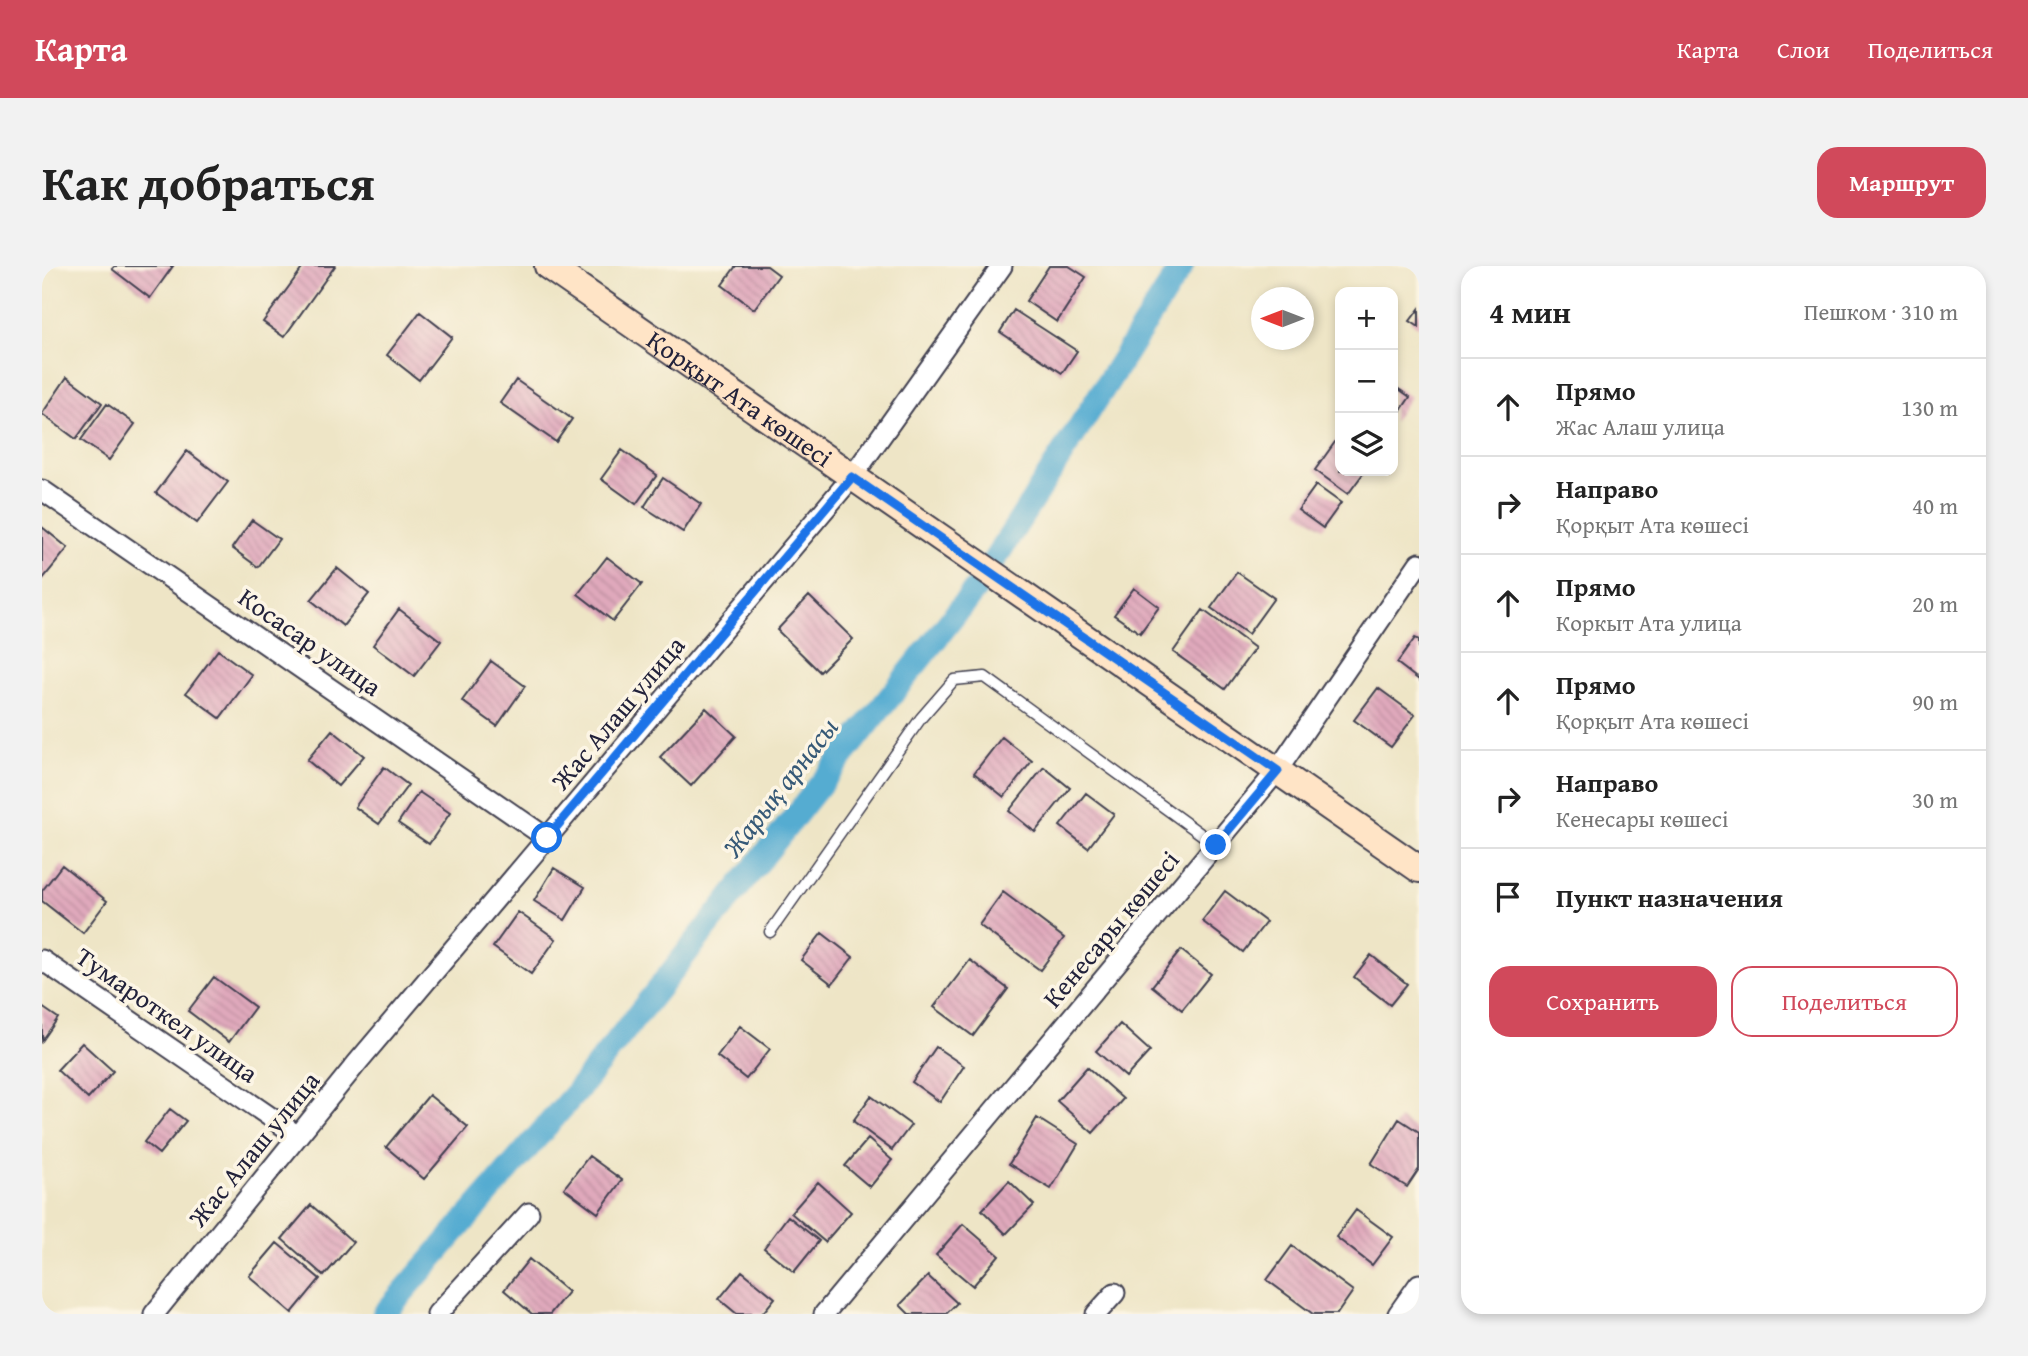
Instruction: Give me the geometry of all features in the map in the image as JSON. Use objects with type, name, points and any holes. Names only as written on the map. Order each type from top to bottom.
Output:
[{"type":"main road","name":"Қорқыт Ата көшесі","points":[[548,266],[1278,771]]},
{"type":"main road","points":[[1278,771],[1419,869]]},
{"type":"street","name":"Жас Алаш улица","points":[[154,1314],[298,1136],[852,477],[1002,266]]},
{"type":"street","name":"Косасар улица","points":[[42,490],[547,838]]},
{"type":"street","name":"Кенесары көшесі","points":[[824,1314],[1278,771],[1419,563]]},
{"type":"street","name":"Тумароткел улица","points":[[42,960],[298,1136]]},
{"type":"street","points":[[437,1314],[529,1213]]},
{"type":"street","points":[[1398,1314],[1419,1283]]},
{"type":"street","points":[[1096,1314],[1115,1293]]},
{"type":"lane","points":[[771,932],[921,718],[954,680],[985,677],[1216,845]]},
{"type":"building","points":[[115,266],[173,266],[150,298],[112,269]]},
{"type":"building","points":[[304,266],[335,266],[284,337],[263,322]]},
{"type":"building","points":[[736,266],[767,266],[779,275],[754,309],[722,285]]},
{"type":"building","points":[[1049,266],[1069,266],[1086,277],[1057,322],[1026,301]]},
{"type":"building","points":[[1419,309],[1419,327],[1410,321]]},
{"type":"building","points":[[1014,310],[1077,351],[1062,373],[1000,332]]},
{"type":"building","points":[[420,312],[452,337],[419,380],[387,355]]},
{"type":"building","points":[[67,377],[102,403],[76,439],[42,414]]},
{"type":"building","points":[[516,380],[572,419],[556,442],[500,403]]},
{"type":"building","points":[[1398,389],[1410,397],[1398,415]]},
{"type":"building","points":[[107,404],[135,424],[109,460],[81,440]]},
{"type":"building","points":[[1335,442],[1335,476],[1361,476],[1348,494],[1315,470]]},
{"type":"building","points":[[622,450],[657,475],[636,504],[601,479]]},
{"type":"building","points":[[187,451],[228,482],[197,523],[156,493]]},
{"type":"building","points":[[663,478],[701,504],[683,532],[644,507]]},
{"type":"building","points":[[1316,485],[1341,503],[1323,528],[1298,510]]},
{"type":"building","points":[[252,520],[279,539],[258,567],[232,548]]},
{"type":"building","points":[[42,527],[68,548],[42,580]]},
{"type":"building","points":[[607,557],[642,584],[613,621],[578,594]]},
{"type":"building","points":[[337,568],[369,594],[343,626],[311,600]]},
{"type":"building","points":[[1237,572],[1274,598],[1248,634],[1211,608]]},
{"type":"building","points":[[1134,588],[1159,607],[1140,633],[1114,615]]},
{"type":"building","points":[[809,596],[853,639],[820,672],[777,630]]},
{"type":"building","points":[[399,609],[441,641],[414,676],[373,645]]},
{"type":"building","points":[[1203,610],[1255,648],[1225,689],[1173,652]]},
{"type":"building","points":[[1415,638],[1419,640],[1419,680],[1397,663]]},
{"type":"building","points":[[218,650],[252,675],[220,718],[186,693]]},
{"type":"building","points":[[491,661],[525,686],[497,726],[462,701]]},
{"type":"building","points":[[1378,688],[1415,715],[1391,747],[1354,720]]},
{"type":"building","points":[[706,708],[736,736],[691,786],[660,757]]},
{"type":"building","points":[[332,730],[364,756],[338,786],[307,760]]},
{"type":"building","points":[[1002,737],[1032,761],[1004,797],[974,773]]},
{"type":"building","points":[[384,767],[408,785],[379,824],[355,807]]},
{"type":"building","points":[[1044,767],[1070,788],[1035,832],[1009,811]]},
{"type":"building","points":[[419,792],[450,813],[429,844],[398,823]]},
{"type":"building","points":[[1086,793],[1114,814],[1088,848],[1060,826]]},
{"type":"building","points":[[62,865],[107,901],[83,933],[42,901],[42,891]]},
{"type":"building","points":[[554,868],[585,887],[565,920],[534,901]]},
{"type":"building","points":[[1225,891],[1266,922],[1243,952],[1202,921]]},
{"type":"building","points":[[1003,892],[1064,938],[1040,970],[979,925]]},
{"type":"building","points":[[518,912],[556,939],[531,974],[493,947]]},
{"type":"building","points":[[822,933],[853,957],[832,984],[801,960]]},
{"type":"building","points":[[1181,950],[1211,974],[1182,1010],[1152,986]]},
{"type":"building","points":[[1371,955],[1407,984],[1390,1005],[1354,977]]},
{"type":"building","points":[[970,960],[1008,989],[973,1036],[934,1007]]},
{"type":"building","points":[[214,977],[255,1007],[229,1042],[188,1011]]},
{"type":"building","points":[[42,1007],[58,1018],[42,1041]]},
{"type":"building","points":[[1120,1024],[1150,1051],[1126,1077],[1096,1051]]},
{"type":"building","points":[[740,1026],[770,1049],[746,1079],[717,1056]]},
{"type":"building","points":[[82,1043],[113,1071],[88,1099],[57,1070]]},
{"type":"building","points":[[936,1047],[964,1066],[940,1102],[912,1082]]},
{"type":"building","points":[[1087,1067],[1123,1099],[1093,1133],[1057,1101]]},
{"type":"building","points":[[429,1095],[468,1127],[424,1179],[386,1147]]},
{"type":"building","points":[[871,1096],[911,1125],[892,1150],[853,1121]]},
{"type":"building","points":[[170,1109],[186,1121],[159,1154],[144,1142]]},
{"type":"building","points":[[1037,1118],[1078,1144],[1051,1189],[1009,1164]]},
{"type":"building","points":[[1399,1119],[1419,1132],[1419,1169],[1407,1187],[1371,1164]]},
{"type":"building","points":[[868,1139],[892,1160],[870,1187],[845,1166]]},
{"type":"building","points":[[589,1156],[622,1180],[598,1213],[564,1188]]},
{"type":"building","points":[[1009,1181],[1034,1205],[1006,1234],[982,1210]]},
{"type":"building","points":[[818,1182],[851,1212],[825,1242],[791,1213]]},
{"type":"building","points":[[311,1205],[353,1242],[324,1276],[282,1239]]},
{"type":"building","points":[[1356,1210],[1393,1237],[1372,1265],[1336,1237]]},
{"type":"building","points":[[788,1216],[819,1241],[794,1272],[764,1248]]},
{"type":"building","points":[[963,1224],[999,1255],[973,1286],[936,1255]]},
{"type":"building","points":[[277,1243],[320,1279],[292,1313],[249,1276]]},
{"type":"building","points":[[1292,1246],[1353,1291],[1337,1314],[1313,1314],[1267,1280]]},
{"type":"building","points":[[529,1259],[568,1292],[550,1314],[532,1314],[504,1290]]},
{"type":"building","points":[[742,1271],[775,1298],[762,1314],[737,1314],[719,1299]]},
{"type":"building","points":[[928,1276],[957,1303],[946,1314],[909,1314],[900,1305]]},
{"type":"waterway","name":"Жарық арнасы","points":[[384,1314],[577,1091],[977,587],[1182,266]]},
{"type":"route","points":[[547,838],[852,477],[1278,771],[1216,845]]}]
